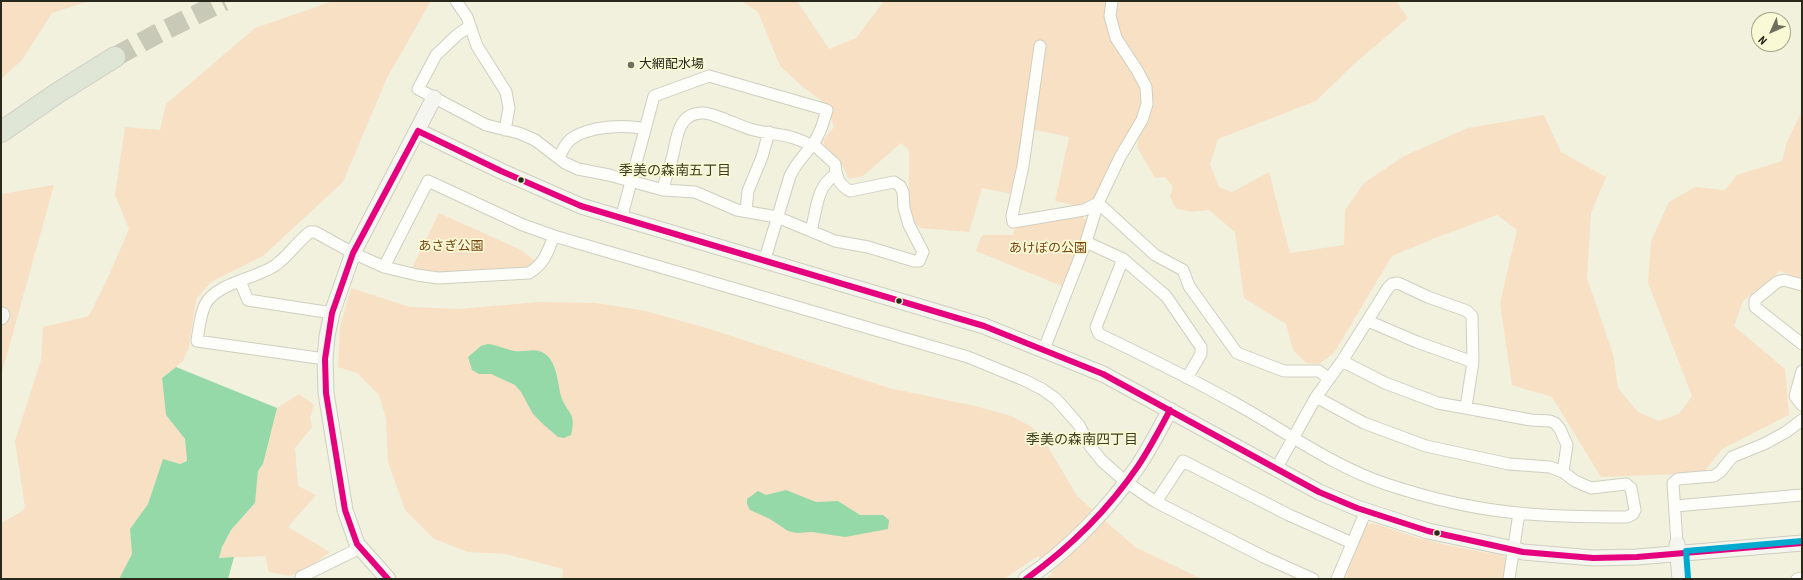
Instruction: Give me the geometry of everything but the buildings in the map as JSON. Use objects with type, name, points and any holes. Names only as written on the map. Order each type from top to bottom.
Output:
[{"type":"highway","points":[[1,132],[58,92],[115,57]]},
{"type":"street","points":[[456,1],[467,17],[477,46],[506,92],[509,108],[505,130]]},
{"type":"street","points":[[1044,350],[1086,242],[1098,203],[1120,157],[1142,120],[1147,104],[1146,87],[1137,70],[1116,38],[1110,16],[1112,1]]},
{"type":"street","points":[[470,26],[457,35],[436,55],[418,89],[486,125],[519,133],[536,140],[565,163],[578,169],[663,190],[695,192],[723,205],[777,218],[811,230],[835,241],[868,247],[914,261],[919,261],[923,252],[910,225],[904,208],[903,192],[900,186],[894,182],[850,191],[842,187],[836,175],[835,164],[812,145],[796,138],[750,129],[705,112],[694,114],[678,129],[673,155],[666,174],[663,190]]},
{"type":"street","points":[[1040,46],[1024,166],[1012,216],[1013,222],[1084,210],[1098,203]]},
{"type":"street","points":[[621,219],[654,96],[709,76],[827,110],[821,132],[796,163],[790,176],[764,262]]},
{"type":"street","points":[[388,579],[360,548],[345,510],[326,393],[325,359],[332,313],[354,253],[434,98]]},
{"type":"street","points":[[559,158],[564,148],[571,140],[582,134],[620,126],[632,126],[645,129]]},
{"type":"street","points":[[418,131],[547,192],[581,206],[764,262],[948,314],[1044,350],[1103,374],[1319,492],[1366,511],[1428,531],[1523,552],[1593,558],[1637,557],[1678,549],[1802,533]]},
{"type":"street","points":[[746,211],[748,191],[762,157],[769,132]]},
{"type":"street","points":[[811,230],[822,186],[827,180],[836,175]]},
{"type":"street","points":[[384,267],[428,181],[523,225],[554,236],[968,357],[1024,380],[1042,389],[1056,399],[1079,424],[1090,446],[1102,461],[1126,482],[1156,502],[1264,557],[1313,579]]},
{"type":"street","points":[[1098,203],[1155,255],[1183,270],[1189,286],[1237,353],[1284,371],[1319,371],[1329,379]]},
{"type":"street","points":[[325,359],[197,341],[202,312],[206,303],[216,292],[268,270],[278,264],[310,232],[315,232],[384,267],[396,271],[438,278],[529,273],[538,268],[545,260],[554,236]]},
{"type":"street","points":[[1086,242],[1123,259],[1166,296],[1201,347],[1201,354],[1187,378]]},
{"type":"street","points":[[1123,259],[1096,327],[1099,334],[1240,406],[1337,463],[1385,484],[1427,496],[1519,514],[1567,517],[1627,517],[1633,514],[1635,510],[1631,488],[1626,484],[1591,488],[1576,481],[1563,472],[1550,467],[1509,464],[1426,446],[1364,423],[1316,397]]},
{"type":"street","points":[[1802,285],[1784,280],[1777,282],[1755,300],[1755,307],[1802,344]]},
{"type":"street","points":[[240,281],[248,300],[332,313]]},
{"type":"street","points":[[1276,469],[1292,437],[1316,397],[1342,361],[1392,284],[1398,283],[1428,297],[1467,311],[1472,316],[1473,362],[1466,407]]},
{"type":"street","points":[[1368,321],[1417,342],[1473,362]]},
{"type":"street","points":[[1342,361],[1385,383],[1438,403],[1466,407],[1516,418],[1550,421],[1555,423],[1560,428],[1567,445],[1563,472]]},
{"type":"street","points":[[1802,371],[1795,396],[1802,405]]},
{"type":"street","points":[[1026,579],[1063,550],[1100,513],[1138,466],[1170,410]]},
{"type":"street","points":[[1680,579],[1673,483],[1678,479],[1714,476],[1721,472],[1732,457],[1764,444],[1786,432],[1802,420]]},
{"type":"street","points":[[1156,502],[1183,461],[1289,515],[1352,543]]},
{"type":"street","points":[[1674,506],[1802,495]]},
{"type":"street","points":[[1337,579],[1366,511]]},
{"type":"street","points":[[1510,579],[1519,514]]},
{"type":"street","points":[[1678,549],[1802,543]]},
{"type":"street","points":[[303,579],[301,577],[360,548]]},
{"type":"street","points":[[1797,579],[1802,578]]},
{"type":"green space","points":[[1,1],[90,1],[52,13],[22,60],[1,79]]},
{"type":"green space","points":[[333,1],[431,1],[387,78],[343,182],[263,256],[211,282],[196,299],[189,347],[183,361],[162,378],[166,415],[185,439],[187,461],[180,464],[163,460],[148,504],[130,529],[132,554],[119,579],[1,579],[1,523],[21,512],[25,508],[15,441],[41,360],[43,327],[89,316],[129,229],[115,195],[125,127],[160,130],[166,104],[255,28]]},
{"type":"green space","points":[[741,1],[797,1],[829,49],[856,38],[884,1],[1396,1],[1408,18],[1354,64],[1316,101],[1218,139],[1210,164],[1219,187],[1232,192],[1269,172],[1290,253],[1344,245],[1345,210],[1364,183],[1404,156],[1468,128],[1544,115],[1561,152],[1606,177],[1591,213],[1587,278],[1613,354],[1618,388],[1638,412],[1659,421],[1679,414],[1692,396],[1648,283],[1651,241],[1669,202],[1695,187],[1725,190],[1737,175],[1782,161],[1787,142],[1802,110],[1802,279],[1780,271],[1743,301],[1734,326],[1785,369],[1789,415],[1722,449],[1703,473],[1601,477],[1552,397],[1512,385],[1500,303],[1517,230],[1497,215],[1392,256],[1334,353],[1319,364],[1306,363],[1293,350],[1286,324],[1244,298],[1235,232],[1209,210],[1191,212],[1176,208],[1170,197],[1173,187],[1165,177],[1155,178],[1137,147],[1143,115],[1099,196],[1082,207],[1055,201],[1069,137],[1026,128],[1013,194],[982,188],[969,232],[920,228],[912,220],[909,206],[909,150],[901,143],[863,176],[849,179],[842,165],[825,147],[823,140],[834,127],[827,105],[803,87],[780,66],[758,12]]},
{"type":"green space","points":[[54,185],[1,376],[1,194]]},
{"type":"green space","name":"あさぎ公園","points":[[439,213],[521,250],[538,263],[533,267],[523,269],[440,273],[411,270]]},
{"type":"green space","name":"あけぼの公園","points":[[1078,216],[1083,217],[1089,223],[1064,287],[976,251],[983,235],[1013,235],[1015,227]]},
{"type":"green space","points":[[351,288],[410,307],[459,309],[539,302],[596,303],[646,311],[710,329],[889,388],[975,406],[1011,416],[1032,427],[1047,445],[1077,496],[1135,547],[1202,579],[1045,579],[1052,574],[1038,556],[1004,579],[562,579],[563,569],[506,554],[468,552],[434,539],[405,510],[388,462],[386,418],[379,395],[357,373],[338,367],[340,327]]},
{"type":"green space","points":[[299,394],[314,405],[310,418],[312,427],[295,448],[298,486],[316,495],[288,527],[330,552],[307,569],[290,576],[269,572],[265,556],[219,558],[222,547],[231,530],[255,503],[258,471],[263,464],[277,408]]},
{"type":"green space","points":[[1373,523],[1415,537],[1443,544],[1502,555],[1508,560],[1505,579],[1345,579],[1364,526]]},
{"type":"shaded area","points":[[488,344],[515,351],[539,351],[549,358],[553,363],[563,402],[572,417],[573,427],[571,435],[564,438],[558,437],[544,425],[533,414],[521,392],[515,385],[491,374],[479,374],[472,370],[468,357],[481,346]]},
{"type":"shaded area","points":[[176,367],[277,408],[263,464],[258,471],[255,503],[231,530],[222,547],[219,558],[234,557],[228,579],[119,579],[132,554],[130,529],[148,504],[163,459],[180,464],[187,461],[185,439],[166,415],[162,378]]},
{"type":"shaded area","points":[[786,490],[816,502],[838,501],[860,515],[883,515],[889,520],[888,529],[845,537],[812,532],[797,533],[788,531],[770,519],[750,510],[747,504],[747,499],[758,491],[766,495]]},
{"type":"tunnel","points":[[115,57],[155,35],[224,1]]},
{"type":"transit line","points":[[418,131],[501,171],[581,206],[984,326],[1103,374],[1319,492],[1357,508],[1428,531],[1523,552],[1593,558],[1637,557],[1802,543]]},
{"type":"transit line","points":[[388,579],[357,544],[345,510],[326,393],[325,359],[332,313],[353,253],[418,131]]},
{"type":"transit line","points":[[1026,579],[1072,541],[1114,498],[1142,459],[1170,410]]},
{"type":"transit line","points":[[1688,578],[1686,551],[1802,541]]},
{"type":"place","name":"大網配水場","points":[[631,65]]},
{"type":"district","name":"季美の森南五丁目","points":[[675,171]]},
{"type":"district","name":"季美の森南四丁目","points":[[1082,440]]}]
